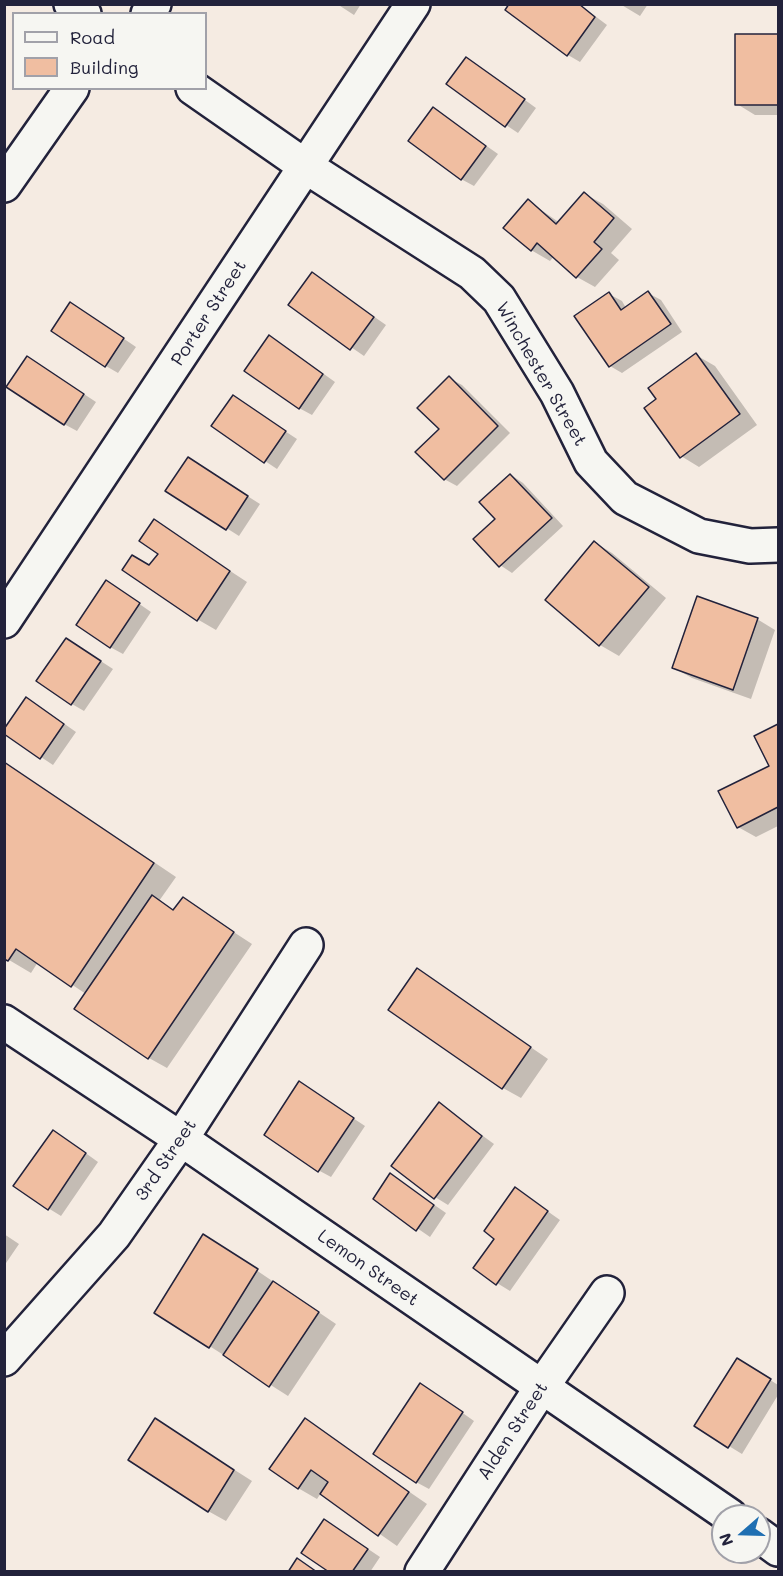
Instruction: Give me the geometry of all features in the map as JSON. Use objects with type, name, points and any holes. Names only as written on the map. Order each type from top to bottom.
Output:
[{"type":"street","name":"Porter Street","points":[[4,621],[413,4]]},
{"type":"street","points":[[4,185],[71,90]]},
{"type":"street","name":"Winchester Street","points":[[196,90],[305,166],[472,273],[499,299],[556,393],[591,462],[625,498],[699,536],[750,546],[778,545]]},
{"type":"street","name":"3rd Street","points":[[4,1359],[114,1235],[181,1139],[306,945]]},
{"type":"street","name":"Lemon Street","points":[[4,1022],[181,1139],[712,1504]]},
{"type":"street","name":"Alden Street","points":[[422,1572],[541,1388],[607,1293]]},
{"type":"building","points":[[509,4],[579,4],[595,17],[567,56],[505,10]]},
{"type":"building","points":[[735,34],[778,34],[778,105],[735,105]]},
{"type":"building","points":[[466,57],[525,99],[505,127],[446,84]]},
{"type":"building","points":[[433,107],[486,146],[461,180],[408,141]]},
{"type":"building","points":[[584,192],[614,218],[594,242],[602,249],[576,278],[537,243],[531,251],[503,228],[528,199],[556,224]]},
{"type":"building","points":[[312,272],[374,317],[350,350],[288,305]]},
{"type":"building","points":[[648,291],[671,324],[609,367],[574,316],[609,292],[621,310]]},
{"type":"building","points":[[70,302],[124,338],[105,367],[51,331]]},
{"type":"building","points":[[269,335],[323,374],[299,409],[244,371]]},
{"type":"building","points":[[696,353],[740,414],[680,458],[644,408],[656,399],[648,388]]},
{"type":"building","points":[[27,356],[84,394],[64,425],[6,387]]},
{"type":"building","points":[[449,376],[498,426],[444,480],[415,452],[439,429],[417,408]]},
{"type":"building","points":[[233,395],[286,431],[264,463],[211,426]]},
{"type":"building","points":[[188,457],[248,496],[226,530],[165,491]]},
{"type":"building","points":[[510,474],[552,518],[499,567],[473,539],[495,519],[479,502]]},
{"type":"building","points":[[154,519],[230,571],[197,621],[122,570],[132,555],[149,565],[158,554],[139,541]]},
{"type":"building","points":[[594,541],[649,587],[599,646],[545,600]]},
{"type":"building","points":[[106,580],[140,603],[110,648],[76,625]]},
{"type":"building","points":[[697,596],[758,618],[733,690],[672,668]]},
{"type":"building","points":[[66,638],[101,661],[71,705],[36,681]]},
{"type":"building","points":[[26,697],[64,724],[40,759],[4,734],[4,729]]},
{"type":"building","points":[[778,724],[778,807],[737,828],[718,791],[769,766],[754,736]]},
{"type":"building","points":[[4,762],[154,863],[71,987],[16,949],[8,961],[4,959]]},
{"type":"building","points":[[152,895],[173,910],[183,897],[234,932],[148,1059],[74,1009]]},
{"type":"building","points":[[417,968],[531,1047],[502,1089],[388,1010]]},
{"type":"building","points":[[299,1081],[354,1118],[318,1172],[264,1135]]},
{"type":"building","points":[[439,1102],[482,1136],[434,1199],[391,1166]]},
{"type":"building","points":[[53,1130],[86,1153],[48,1210],[13,1186]]},
{"type":"building","points":[[390,1173],[434,1205],[416,1231],[373,1199]]},
{"type":"building","points":[[515,1187],[548,1211],[496,1285],[473,1268],[494,1239],[484,1231]]},
{"type":"building","points":[[203,1234],[258,1269],[209,1348],[154,1313]]},
{"type":"building","points":[[273,1281],[319,1312],[269,1387],[223,1355]]},
{"type":"building","points":[[737,1358],[771,1379],[728,1448],[694,1426]]},
{"type":"building","points":[[420,1383],[463,1412],[416,1483],[373,1454]]},
{"type":"building","points":[[155,1418],[234,1470],[208,1512],[128,1460]]},
{"type":"building","points":[[305,1418],[409,1492],[378,1536],[320,1494],[328,1482],[311,1470],[298,1489],[269,1469]]},
{"type":"building","points":[[324,1519],[368,1549],[352,1572],[329,1572],[301,1553]]},
{"type":"building","points":[[297,1558],[317,1572],[288,1572]]}]
